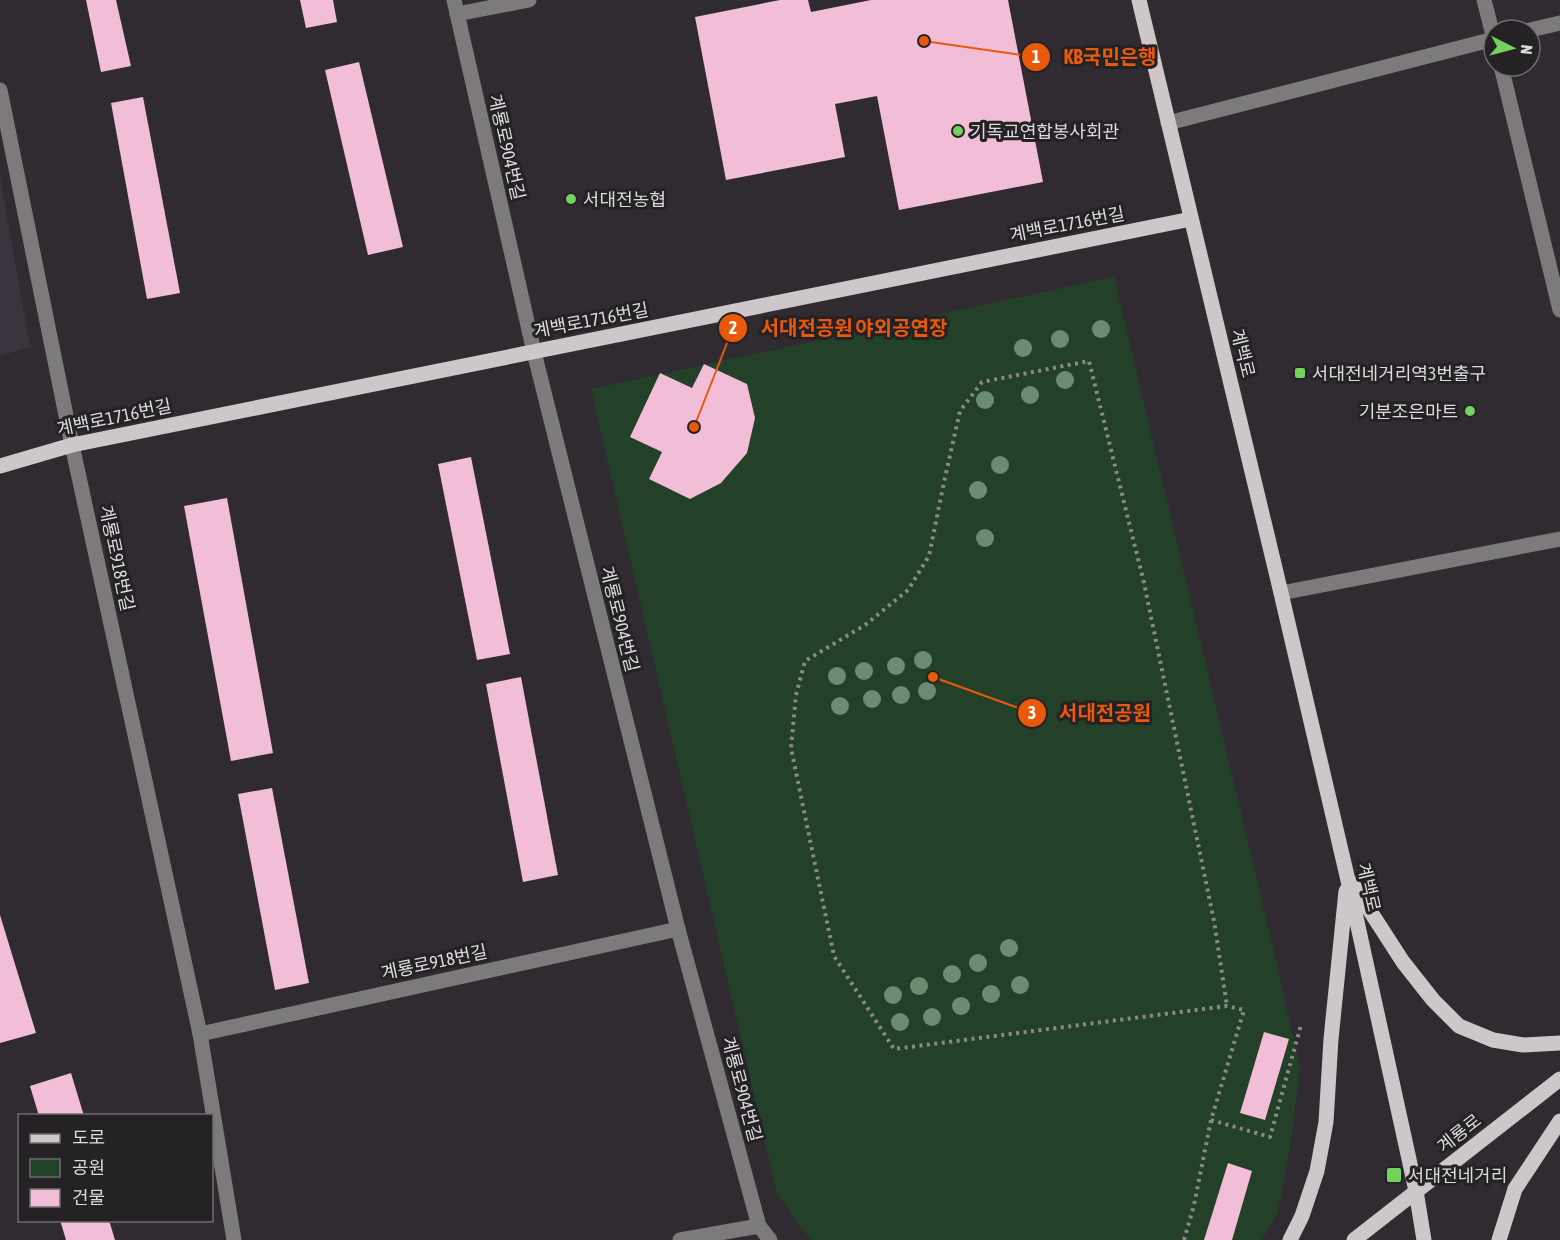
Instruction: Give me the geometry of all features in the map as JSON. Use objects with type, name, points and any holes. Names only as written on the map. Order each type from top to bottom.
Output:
[{"type":"main road","name":"계백로","points":[[1139,0],[1347,876],[1416,1191],[1424,1240]]},
{"type":"main road","name":"계백로1716번길","points":[[0,466],[72,445],[1191,219]]},
{"type":"main road","points":[[1347,876],[1403,962],[1433,1000],[1460,1026],[1493,1040],[1523,1045],[1560,1043]]},
{"type":"main road","points":[[1290,1240],[1302,1216],[1317,1171],[1326,1122],[1331,1039],[1347,876]]},
{"type":"main road","name":"계룡로","points":[[1354,1240],[1560,1079]]},
{"type":"main road","points":[[1499,1240],[1515,1190],[1560,1121]]},
{"type":"street","points":[[456,7],[530,0]]},
{"type":"street","points":[[1484,0],[1489,18]]},
{"type":"street","name":"계룡로904번길","points":[[456,7],[534,352],[678,929],[759,1226],[770,1240]]},
{"type":"street","points":[[1542,27],[1560,23]]},
{"type":"street","points":[[1168,123],[1482,42]]},
{"type":"street","points":[[1504,78],[1560,310]]},
{"type":"street","name":"계룡로918번길","points":[[0,90],[72,445],[200,1034],[234,1240]]},
{"type":"street","points":[[1281,593],[1560,539]]},
{"type":"street","name":"계룡로918번길","points":[[200,1034],[678,929]]},
{"type":"street","points":[[680,1240],[759,1226]]},
{"type":"street","points":[[740,1240],[759,1226]]},
{"type":"path","points":[[1184,1240],[1194,1205],[1211,1120],[1244,1010],[1227,1006],[894,1049],[834,956],[791,748],[796,695],[805,661],[866,625],[908,590],[929,556],[960,411],[982,382],[1089,361],[1144,583],[1214,921],[1227,1006]]},
{"type":"path","points":[[1211,1120],[1270,1137],[1300,1025]]},
{"type":"shaded area","points":[[0,177],[30,347],[0,356]]},
{"type":"green space","points":[[1114,277],[1300,1067],[1291,1141],[1278,1211],[1262,1240],[811,1240],[777,1194],[591,389]]},
{"type":"building","points":[[86,0],[116,0],[131,66],[101,72]]},
{"type":"building","points":[[300,0],[333,0],[337,22],[306,28]]},
{"type":"building","name":"기독교연합봉사회관","points":[[780,0],[808,0],[811,12],[871,0],[1008,0],[1043,182],[899,210],[877,96],[835,104],[845,157],[726,180],[695,17]]},
{"type":"building","points":[[359,62],[403,247],[368,255],[325,70]]},
{"type":"building","points":[[143,97],[180,293],[147,299],[111,103]]},
{"type":"building","points":[[704,364],[747,384],[755,418],[747,453],[721,483],[690,499],[649,479],[662,452],[630,437],[660,373],[692,388]]},
{"type":"building","points":[[471,457],[510,654],[477,660],[438,464]]},
{"type":"building","points":[[227,498],[273,753],[231,761],[184,506]]},
{"type":"building","points":[[521,677],[558,875],[523,882],[486,684]]},
{"type":"building","points":[[272,788],[309,983],[275,990],[238,794]]},
{"type":"building","points":[[0,915],[36,1033],[0,1043]]},
{"type":"building","points":[[1264,1032],[1289,1039],[1265,1120],[1240,1113]]},
{"type":"building","points":[[71,1073],[83,1114],[38,1114],[30,1086]]},
{"type":"building","points":[[1228,1163],[1252,1171],[1232,1240],[1204,1240]]},
{"type":"building","points":[[61,1222],[110,1222],[115,1240],[66,1240]]},
{"type":"place","name":"KB국민은행","points":[[924,41]]},
{"type":"place","name":"기독교연합봉사회관","points":[[958,131]]},
{"type":"place","name":"서대전농협","points":[[571,199]]},
{"type":"place","name":"서대전네거리역3번출구","points":[[1300,373]]},
{"type":"place","name":"기분조은마트","points":[[1470,411]]},
{"type":"place","name":"서대전공원 야외공연장","points":[[694,427]]},
{"type":"place","name":"서대전공원","points":[[933,677]]},
{"type":"place","name":"서대전네거리","points":[[1394,1175]]}]
